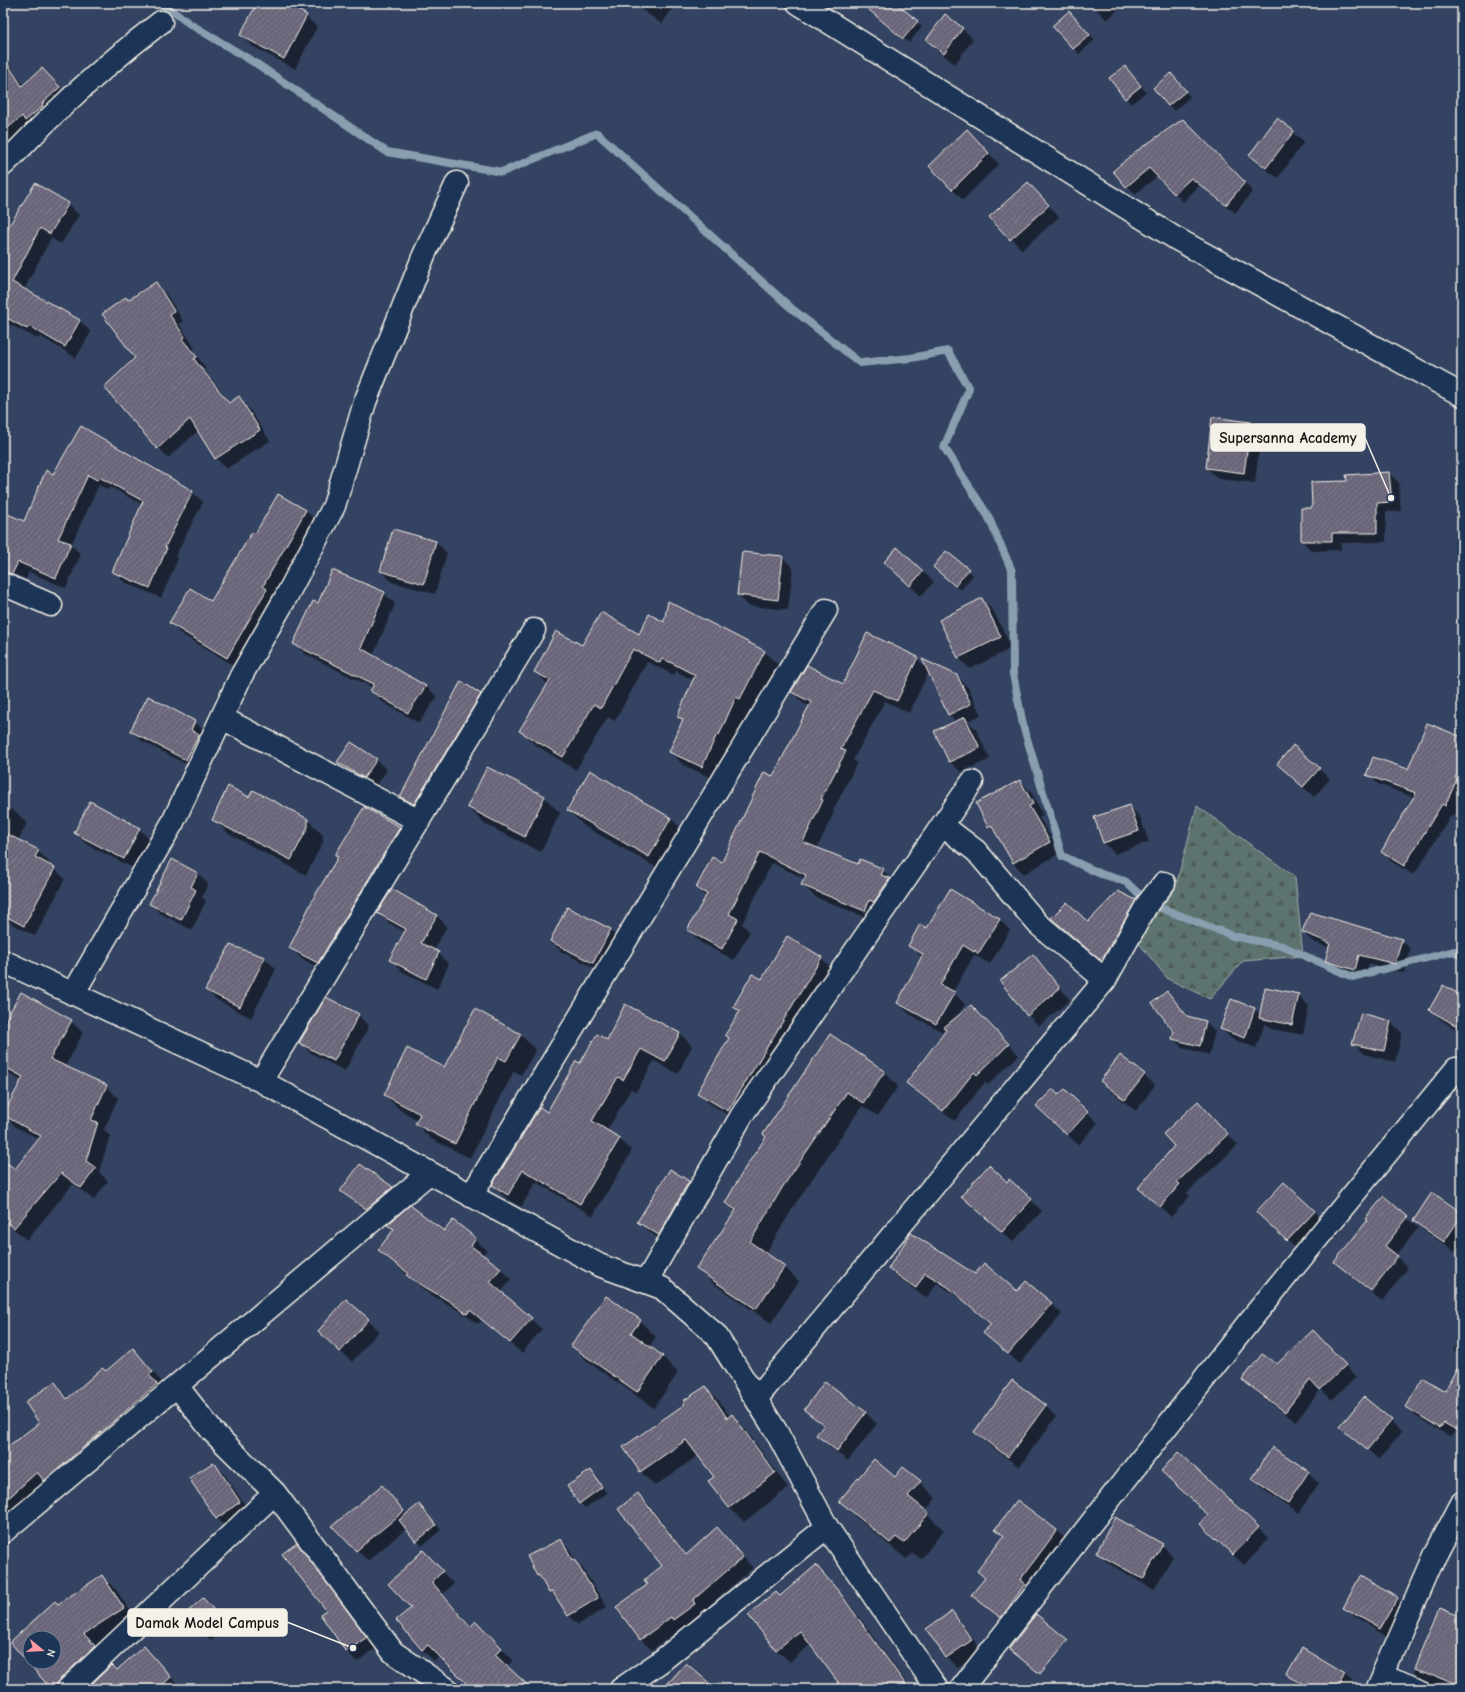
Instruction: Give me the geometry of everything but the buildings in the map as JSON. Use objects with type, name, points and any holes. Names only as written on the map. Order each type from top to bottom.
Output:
[{"type":"street","points":[[798,3],[1175,238],[1462,395]]},
{"type":"street","points":[[3,165],[53,115],[90,81],[134,43],[162,22]]},
{"type":"street","points":[[73,994],[173,822],[241,676],[285,599],[334,506],[365,402],[424,255],[457,183]]},
{"type":"street","points":[[3,584],[51,605]]},
{"type":"street","points":[[471,1196],[826,610]]},
{"type":"street","points":[[261,1081],[534,630]]},
{"type":"street","points":[[222,718],[419,821]]},
{"type":"street","points":[[646,1282],[742,1116],[972,782]]},
{"type":"street","points":[[942,825],[976,851],[1038,924],[1105,980]]},
{"type":"street","points":[[756,1399],[1105,980],[1148,903],[1164,883]]},
{"type":"street","points":[[3,961],[261,1081],[599,1265],[662,1288],[716,1335],[776,1431],[827,1527],[937,1689]]},
{"type":"street","points":[[961,1689],[1302,1256],[1456,1069],[1462,1074]]},
{"type":"street","points":[[3,1532],[429,1173]]},
{"type":"street","points":[[177,1386],[212,1431],[275,1492],[393,1652],[447,1689]]},
{"type":"street","points":[[68,1689],[275,1492]]},
{"type":"street","points":[[1416,1689],[1381,1682],[1437,1551],[1462,1503]]},
{"type":"street","points":[[621,1689],[660,1662],[827,1527]]},
{"type":"green space","points":[[1197,806],[1295,877],[1303,956],[1243,961],[1210,999],[1168,979],[1137,941],[1175,889]]},
{"type":"waterway","points":[[161,3],[190,24],[257,64],[387,152],[502,172],[597,133],[790,307],[860,363],[911,358],[948,351],[969,389],[944,447],[988,516],[1012,571],[1013,674],[1023,725],[1062,856],[1101,874],[1125,881],[1148,903],[1233,936],[1282,946],[1353,977],[1454,951],[1462,957]]},
{"type":"place","name":"Supersanna Academy","points":[[1391,498]]},
{"type":"place","name":"Damak Model Campus","points":[[353,1648]]}]
